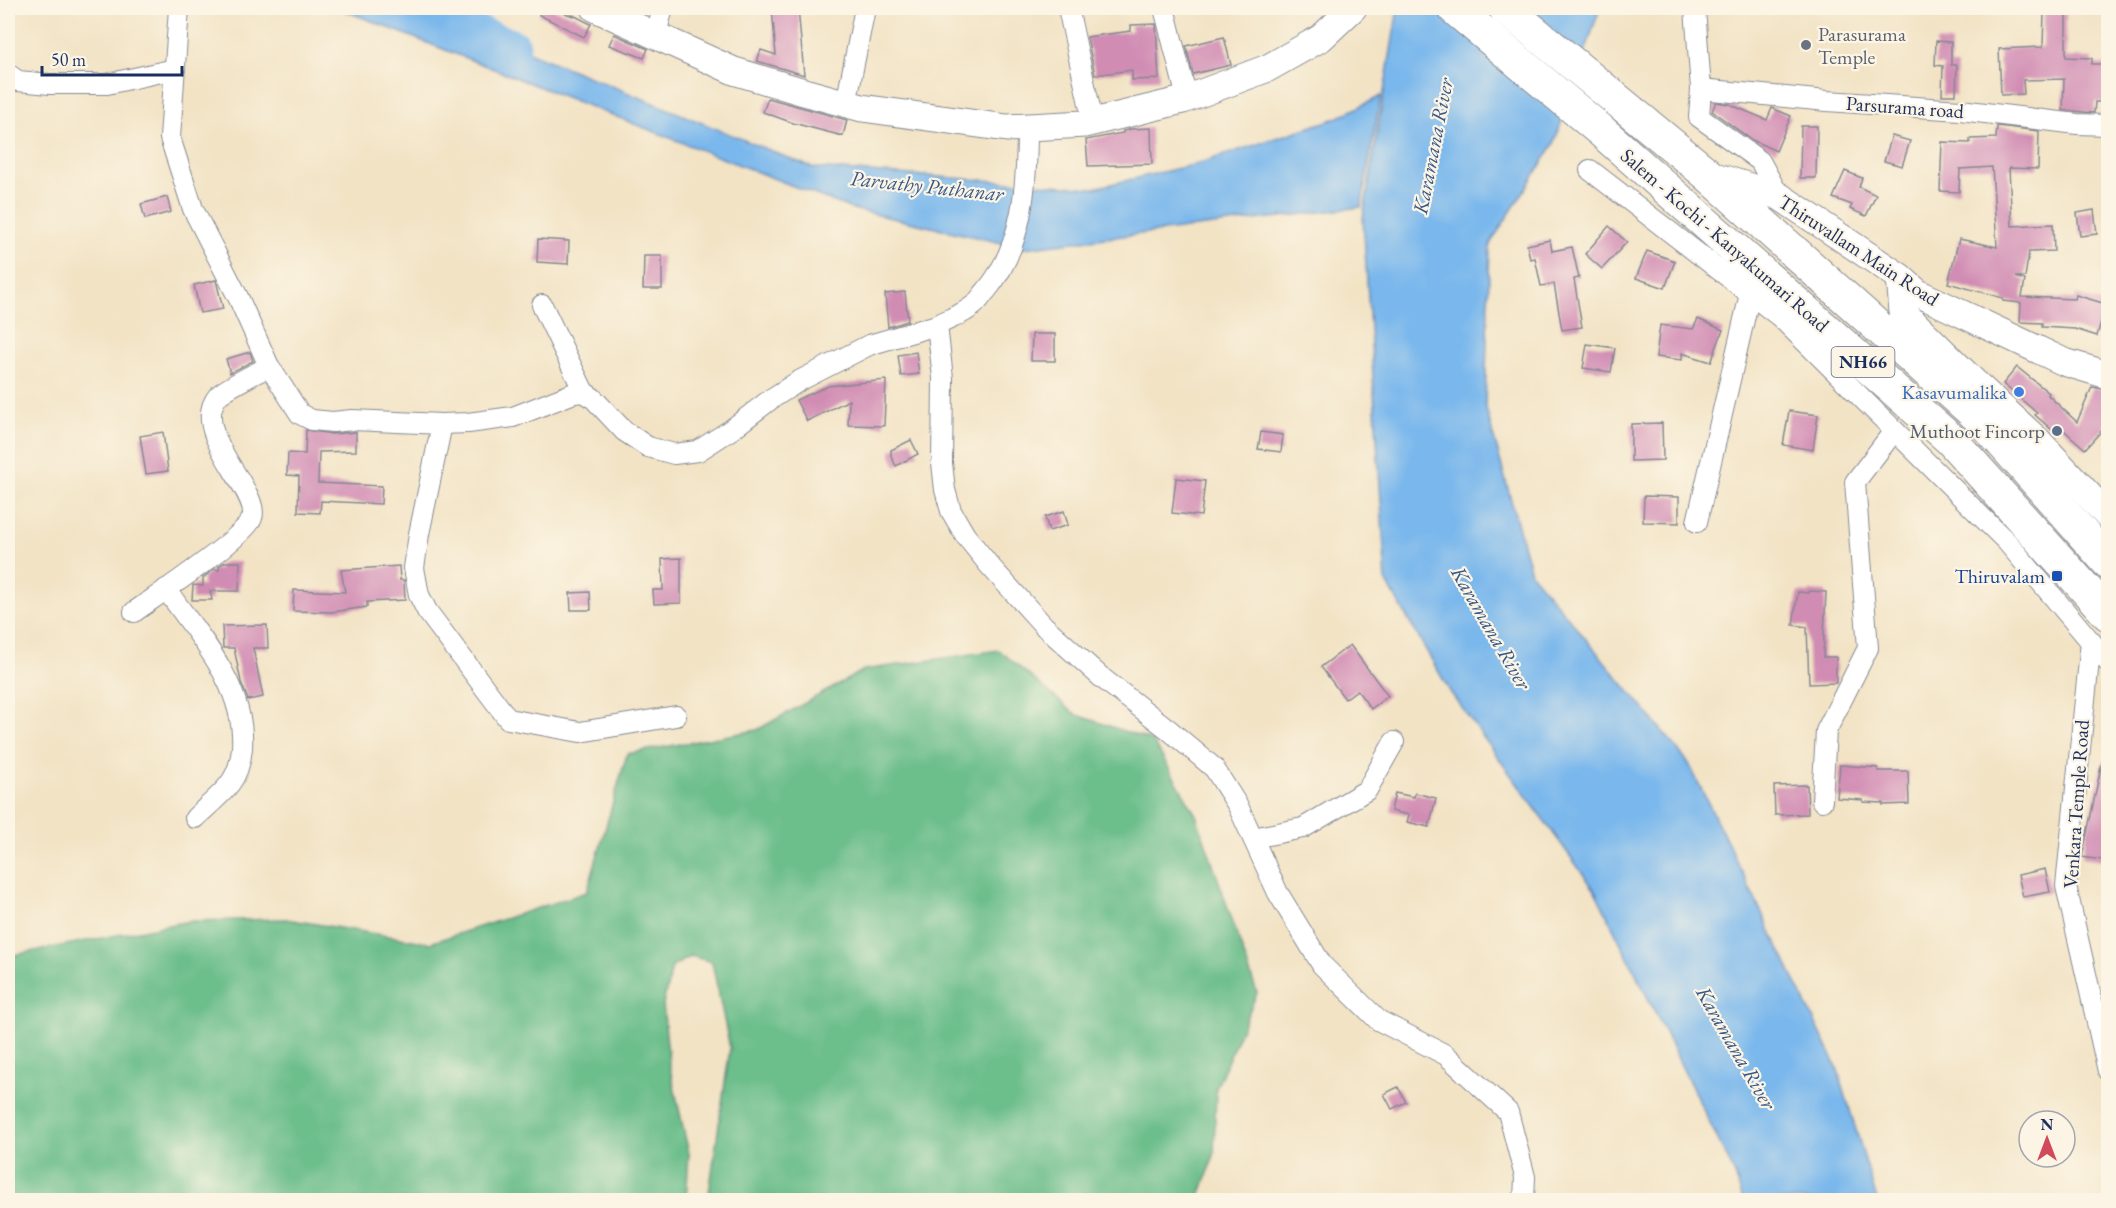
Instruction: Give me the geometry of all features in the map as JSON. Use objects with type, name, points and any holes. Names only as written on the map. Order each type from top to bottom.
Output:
[{"type":"highway","name":"Salem - Kochi - Kanyakumari Road","points":[[1454,8],[1599,129],[1951,440],[2109,614]]},
{"type":"highway","name":"Salem - Kochi - Kanyakumari Road","points":[[1505,8],[1706,173],[1983,421],[2109,562]]},
{"type":"street","points":[[179,8],[170,138],[193,209],[238,297],[269,366],[300,414],[312,420],[333,422],[372,420],[442,424],[468,423],[513,417],[574,393],[584,392]]},
{"type":"street","points":[[656,34],[663,8]]},
{"type":"street","points":[[846,104],[865,8]]},
{"type":"street","points":[[1068,8],[1093,122]]},
{"type":"street","points":[[1164,8],[1187,98]]},
{"type":"street","points":[[608,10],[734,71],[862,108],[1007,128],[1093,122],[1187,98],[1268,68],[1321,38],[1353,8]]},
{"type":"street","points":[[1695,8],[1701,89],[1699,117],[1760,161],[1779,196]]},
{"type":"street","points":[[8,74],[18,81],[50,84],[107,84],[175,69]]},
{"type":"street","name":"Parsurama road","points":[[1701,89],[1827,102],[1960,110],[2077,124],[2109,125]]},
{"type":"street","points":[[542,305],[584,392],[593,398],[624,431],[648,447],[674,454],[698,451],[800,381],[869,345],[938,326],[974,305],[996,279],[1009,252],[1021,212],[1027,171],[1027,127]]},
{"type":"street","points":[[1590,170],[1780,317],[2007,542],[2109,663]]},
{"type":"street","name":"Thiruvallam Main Road","points":[[1706,173],[1779,196],[1900,277],[1918,293],[2064,362],[2109,375]]},
{"type":"street","points":[[1900,277],[1903,312],[2039,442],[2109,516]]},
{"type":"street","points":[[1697,522],[1750,294]]},
{"type":"street","points":[[938,326],[943,378],[942,463],[945,490],[951,511],[965,535],[1044,626],[1102,678],[1214,768],[1238,806],[1278,893],[1322,964],[1378,1020],[1446,1055],[1508,1112],[1526,1177],[1524,1200]]},
{"type":"street","points":[[134,612],[213,555],[245,527],[252,517],[252,506],[221,450],[211,426],[211,410],[218,396],[269,366]]},
{"type":"street","points":[[442,424],[414,568],[419,595],[427,611],[508,719],[580,732],[676,716]]},
{"type":"street","points":[[1822,801],[1826,731],[1868,648],[1855,482],[1894,431]]},
{"type":"street","points":[[166,589],[228,678],[237,701],[243,733],[241,762],[231,783],[195,818]]},
{"type":"street","name":"Venkara Temple Road","points":[[2091,641],[2066,886],[2109,1071]]},
{"type":"street","points":[[1253,838],[1303,828],[1367,790],[1394,742]]},
{"type":"green space","points":[[999,650],[1075,714],[1153,741],[1196,815],[1257,993],[1216,1088],[1214,1155],[1199,1200],[708,1200],[730,1048],[712,962],[691,956],[672,967],[663,1004],[669,1064],[689,1154],[686,1200],[8,1200],[8,956],[190,921],[286,919],[430,943],[587,892],[627,754],[757,730],[864,670]]},
{"type":"water","points":[[338,8],[420,8],[813,168],[1094,188],[1197,164],[1337,118],[1381,96],[1361,207],[1024,248],[852,209]]},
{"type":"water","name":"Karamana River","points":[[1398,8],[1600,8],[1554,144],[1490,244],[1485,405],[1531,573],[1688,762],[1837,1067],[1877,1200],[1743,1200],[1734,1172],[1594,889],[1451,693],[1386,581],[1363,218]]},
{"type":"building","points":[[542,8],[573,15],[591,24],[584,37],[539,15]]},
{"type":"building","points":[[772,8],[798,8],[804,75],[757,61],[761,50],[776,55]]},
{"type":"building","points":[[2044,12],[2066,13],[2066,57],[2092,58],[2092,64],[2109,64],[2109,102],[2095,102],[2094,113],[2063,110],[2064,79],[2023,80],[2024,94],[2001,95],[1999,49],[2043,47]]},
{"type":"building","points":[[1156,24],[1159,79],[1132,80],[1132,70],[1095,75],[1087,37],[1131,31],[1131,25]]},
{"type":"building","points":[[614,34],[648,49],[644,58],[609,45]]},
{"type":"building","points":[[1224,37],[1231,65],[1193,74],[1186,46]]},
{"type":"building","points":[[1936,41],[1951,42],[1951,65],[1957,65],[1956,95],[1942,95],[1943,66],[1935,65]]},
{"type":"building","points":[[768,98],[847,120],[843,136],[793,123],[763,112]]},
{"type":"building","points":[[1716,102],[1729,104],[1767,120],[1772,108],[1791,116],[1776,151],[1752,140],[1712,111]]},
{"type":"building","points":[[1801,126],[1817,126],[1816,178],[1800,178]]},
{"type":"building","points":[[1997,126],[2039,131],[2038,169],[2009,168],[2012,226],[2053,224],[2054,251],[2029,252],[2025,277],[2016,277],[2025,280],[2022,297],[2075,299],[2076,295],[2106,304],[2097,336],[2075,329],[2042,327],[2042,323],[2020,322],[2021,303],[2003,301],[2003,298],[1948,283],[1959,239],[1997,247],[1992,167],[1960,169],[1959,192],[1940,191],[1942,142],[1970,143],[1970,139],[1996,138]]},
{"type":"building","points":[[1151,128],[1152,164],[1088,166],[1086,140],[1123,133],[1131,129]]},
{"type":"building","points":[[1892,136],[1910,141],[1902,166],[1884,161]]},
{"type":"building","points":[[1845,171],[1862,178],[1859,187],[1876,195],[1866,216],[1850,209],[1852,205],[1833,198]]},
{"type":"building","points":[[167,197],[171,212],[145,219],[141,204]]},
{"type":"building","points":[[2094,210],[2097,234],[2080,236],[2077,213]]},
{"type":"building","points":[[1609,226],[1627,242],[1602,269],[1585,254]]},
{"type":"building","points":[[538,239],[569,241],[568,264],[537,262]]},
{"type":"building","points":[[1550,240],[1552,251],[1572,247],[1579,278],[1574,279],[1582,327],[1562,330],[1554,284],[1541,286],[1535,258],[1530,259],[1527,245]]},
{"type":"building","points":[[1647,251],[1675,261],[1665,288],[1636,278]]},
{"type":"building","points":[[644,256],[662,256],[662,289],[643,289]]},
{"type":"building","points":[[216,280],[223,309],[200,313],[194,285]]},
{"type":"building","points":[[905,292],[908,321],[888,327],[885,294]]},
{"type":"building","points":[[1698,319],[1723,330],[1711,362],[1682,353],[1682,360],[1656,357],[1660,325],[1693,329]]},
{"type":"building","points":[[1032,334],[1055,334],[1055,361],[1031,361]]},
{"type":"building","points":[[1587,344],[1615,348],[1611,372],[1583,368]]},
{"type":"building","points":[[250,352],[253,361],[230,373],[226,359]]},
{"type":"building","points":[[916,352],[919,374],[901,376],[898,355]]},
{"type":"building","points":[[2017,367],[2049,393],[2048,395],[2077,422],[2092,387],[2109,390],[2109,419],[2105,427],[2085,449],[2057,424],[2052,430],[2035,415],[2037,413],[2003,384]]},
{"type":"building","points":[[886,380],[884,426],[848,425],[849,400],[807,421],[796,400],[828,386]]},
{"type":"building","points":[[1789,411],[1818,415],[1813,450],[1783,445]]},
{"type":"building","points":[[1662,423],[1663,460],[1631,461],[1631,424]]},
{"type":"building","points":[[306,430],[332,434],[356,432],[356,451],[319,452],[318,483],[382,486],[381,504],[321,501],[320,513],[298,512],[299,476],[287,475],[288,453],[305,454]]},
{"type":"building","points":[[163,432],[168,471],[146,474],[140,436]]},
{"type":"building","points":[[1261,432],[1283,435],[1281,452],[1258,449]]},
{"type":"building","points":[[911,440],[918,454],[896,466],[891,450]]},
{"type":"building","points":[[1176,478],[1205,481],[1201,516],[1172,513]]},
{"type":"building","points":[[1644,496],[1679,497],[1679,523],[1643,522]]},
{"type":"building","points":[[1064,511],[1068,525],[1049,531],[1045,517]]},
{"type":"building","points":[[681,558],[681,603],[654,604],[653,590],[663,590],[662,559]]},
{"type":"building","points":[[225,562],[240,562],[239,591],[210,591],[212,600],[192,600],[193,585],[203,586],[203,578],[214,569],[219,570],[219,566]]},
{"type":"building","points":[[399,566],[400,580],[404,580],[405,600],[367,602],[367,607],[331,612],[293,611],[294,590],[345,592],[341,570]]},
{"type":"building","points":[[1809,591],[1826,592],[1823,657],[1836,657],[1836,683],[1809,684],[1807,627],[1793,625],[1798,592],[1809,593]]},
{"type":"building","points":[[590,592],[591,610],[571,610],[570,593]]},
{"type":"building","points":[[267,625],[268,648],[253,648],[263,697],[248,700],[241,682],[234,648],[223,648],[222,626]]},
{"type":"building","points":[[1350,645],[1388,696],[1371,709],[1357,690],[1345,699],[1321,667]]},
{"type":"building","points":[[2102,762],[2109,763],[2109,861],[2082,857]]},
{"type":"building","points":[[1840,765],[1878,768],[1878,771],[1908,771],[1909,804],[1883,805],[1883,803],[1837,798]]},
{"type":"building","points":[[1807,785],[1808,814],[1775,815],[1774,786]]},
{"type":"building","points":[[1395,793],[1414,797],[1415,793],[1436,798],[1429,827],[1407,822],[1409,815],[1391,811]]},
{"type":"building","points":[[2045,869],[2050,892],[2023,897],[2018,875]]},
{"type":"building","points":[[1398,1087],[1406,1102],[1392,1109],[1384,1094]]},
{"type":"waterway","name":"Parvathy Puthanar","points":[[417,8],[514,46]]},
{"type":"place","name":"Parasurama Temple","points":[[1806,45]]},
{"type":"place","name":"Kasavumalika","points":[[2019,392]]},
{"type":"place","name":"Muthoot Fincorp","points":[[2057,431]]},
{"type":"place","name":"Thiruvalam","points":[[2057,576]]}]
